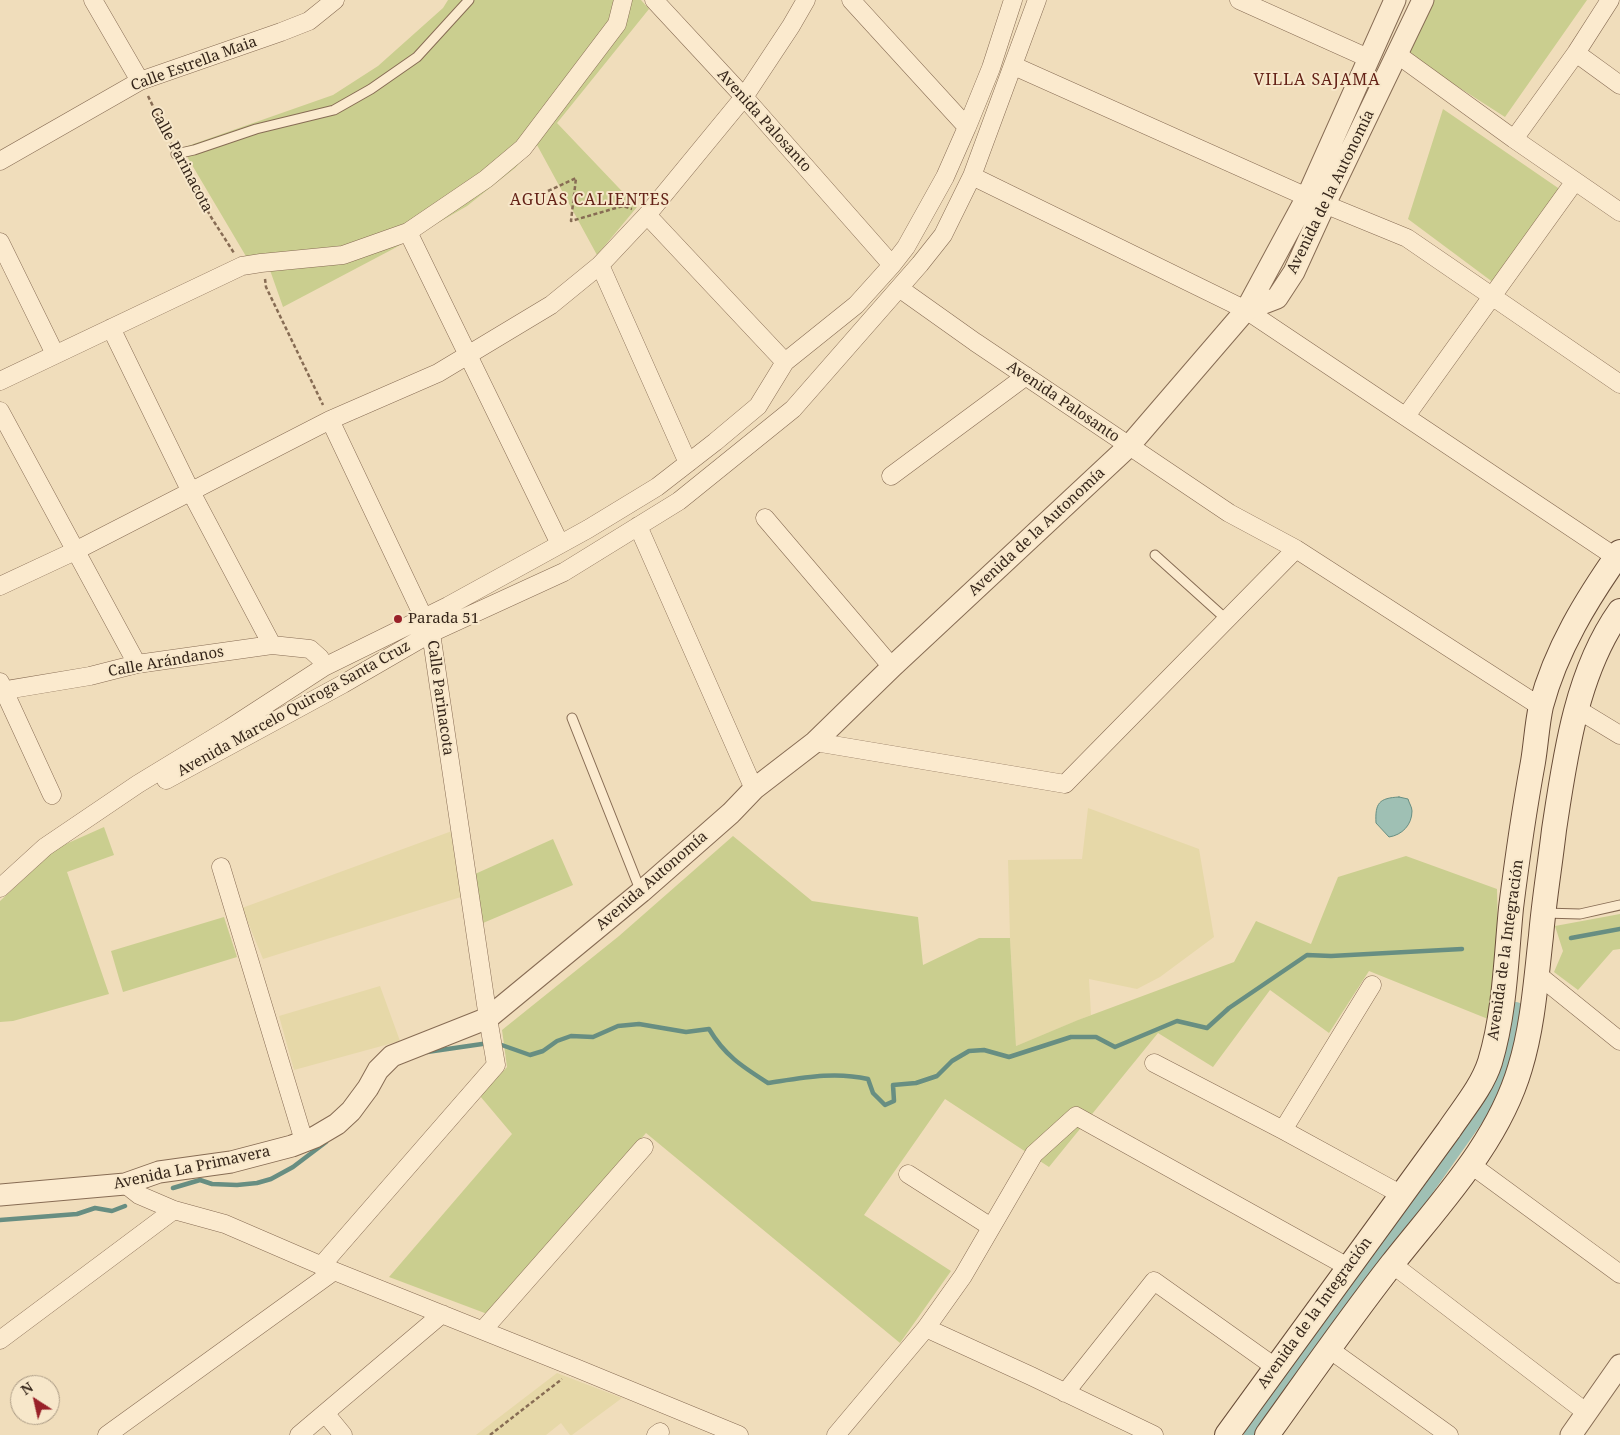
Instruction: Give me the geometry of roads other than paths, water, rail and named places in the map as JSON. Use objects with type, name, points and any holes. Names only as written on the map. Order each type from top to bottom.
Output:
[{"type":"main road","name":"Avenida de la Integración","points":[[1227,1435],[1476,1091],[1490,1063],[1499,1020],[1509,946],[1511,909],[1541,707],[1552,672],[1568,635],[1588,599],[1619,556]]},
{"type":"main road","name":"Avenida de la Integración","points":[[1267,1435],[1392,1264],[1470,1164],[1498,1122],[1511,1096],[1521,1066],[1529,1030],[1564,761],[1577,709],[1595,655],[1620,611]]},
{"type":"main road","points":[[1509,946],[1540,945]]},
{"type":"street","points":[[93,0],[140,81]]},
{"type":"street","name":"Calle Estrella Maia","points":[[0,161],[140,81],[309,21],[335,0]]},
{"type":"street","points":[[0,381],[242,266],[343,255],[408,232],[486,179],[523,148],[617,24],[623,0]]},
{"type":"street","name":"Avenida Palosanto","points":[[654,0],[744,96],[892,265]]},
{"type":"street","points":[[0,586],[75,551],[330,420],[438,372],[551,305],[600,265],[647,215],[744,96],[791,26],[806,0]]},
{"type":"street","points":[[851,0],[967,127]]},
{"type":"street","name":"Avenida Marcelo Quiroga Santa Cruz","points":[[68,832],[344,684],[427,625],[448,606],[560,544],[656,487],[758,406],[785,362],[856,305],[906,247],[940,185],[967,127],[991,68],[1013,0]]},
{"type":"street","name":"Avenida Marcelo Quiroga Santa Cruz","points":[[0,888],[45,847],[138,784],[230,728],[324,667],[564,572],[679,501],[793,409],[900,288],[943,235],[972,176],[1037,0]]},
{"type":"street","points":[[1239,0],[1368,58]]},
{"type":"street","name":"Avenida de la Autonomía","points":[[1316,200],[1368,58],[1395,0]]},
{"type":"street","name":"Avenida de la Autonomía","points":[[815,742],[892,667],[1129,446],[1246,310],[1316,200],[1398,55],[1423,0]]},
{"type":"street","points":[[1514,139],[1576,53],[1610,0]]},
{"type":"street","points":[[1576,53],[1620,84]]},
{"type":"street","points":[[1398,55],[1514,139],[1620,212]]},
{"type":"street","points":[[1014,66],[1316,200],[1407,238],[1620,384]]},
{"type":"street","points":[[972,176],[1246,310],[1619,556]]},
{"type":"street","points":[[1406,416],[1575,181]]},
{"type":"street","points":[[647,215],[785,362]]},
{"type":"street","points":[[408,232],[560,544]]},
{"type":"street","points":[[0,242],[56,354]]},
{"type":"street","points":[[600,265],[688,463]]},
{"type":"street","name":"Avenida Palosanto","points":[[900,288],[1026,376],[1229,513],[1296,549],[1541,707]]},
{"type":"street","points":[[111,328],[191,492],[272,645]]},
{"type":"street","points":[[891,476],[1026,376]]},
{"type":"street","points":[[0,411],[137,664]]},
{"type":"street","name":"Calle Parinacota","points":[[327,1268],[496,1065],[427,625],[330,420]]},
{"type":"street","points":[[765,518],[892,667]]},
{"type":"street","points":[[638,526],[754,789]]},
{"type":"street","points":[[815,742],[1064,784],[1296,549]]},
{"type":"street","name":"Calle Arándanos","points":[[2,688],[90,676],[137,664],[272,645],[310,649],[320,658],[324,667]]},
{"type":"street","points":[[2,688],[52,795]]},
{"type":"street","points":[[1577,709],[1620,735]]},
{"type":"street","name":"Avenida Autonomía","points":[[488,1018],[641,892],[731,813],[754,789],[815,742]]},
{"type":"street","points":[[221,867],[304,1141]]},
{"type":"street","points":[[1537,974],[1620,1041]]},
{"type":"street","points":[[1283,1130],[1372,985]]},
{"type":"street","name":"Avenida La Primavera","points":[[0,1195],[125,1184],[159,1172],[231,1162],[304,1141],[337,1124],[368,1088],[378,1070],[392,1056],[488,1018]]},
{"type":"street","points":[[1154,1063],[1402,1194]]},
{"type":"street","points":[[836,1435],[926,1328],[963,1276],[1034,1154],[1076,1116],[1348,1267]]},
{"type":"street","points":[[483,1330],[644,1147]]},
{"type":"street","points":[[1470,1164],[1620,1274]]},
{"type":"street","points":[[908,1174],[991,1227]]},
{"type":"street","points":[[125,1184],[139,1194],[174,1210],[225,1224],[327,1268],[739,1435]]},
{"type":"street","points":[[0,1340],[174,1210]]},
{"type":"street","points":[[1392,1264],[1587,1413]]},
{"type":"street","points":[[107,1435],[327,1268]]},
{"type":"street","points":[[1065,1393],[1154,1281],[1275,1367]]},
{"type":"street","points":[[299,1435],[442,1314]]},
{"type":"street","points":[[926,1328],[1154,1435]]},
{"type":"street","points":[[1329,1349],[1449,1435]]},
{"type":"street","points":[[1571,1435],[1620,1366]]},
{"type":"street","points":[[325,1413],[343,1435]]},
{"type":"lane","points":[[176,154],[194,150],[256,129],[334,110],[371,89],[417,57],[470,0]]},
{"type":"lane","points":[[1155,555],[1226,619]]},
{"type":"lane","points":[[572,718],[641,892]]},
{"type":"lane","points":[[1543,913],[1580,914],[1620,905]]},
{"type":"water","points":[[1399,797],[1408,799],[1412,816],[1402,832],[1389,837],[1376,823],[1376,811],[1383,800]]},
{"type":"waterway","points":[[1571,938],[1620,929]]},
{"type":"waterway","points":[[496,1043],[530,1055],[543,1051],[557,1041],[571,1036],[593,1037],[618,1026],[639,1024],[686,1032],[709,1029],[728,1054],[768,1083],[830,1075],[868,1079],[873,1093],[885,1105],[894,1101],[893,1085],[916,1083],[937,1076],[952,1061],[969,1051],[984,1050],[1009,1057],[1071,1037],[1096,1037],[1115,1047],[1177,1021],[1207,1028],[1229,1008],[1307,955],[1331,956],[1462,949]]},
{"type":"waterway","points":[[1252,1435],[1485,1105],[1501,1070],[1516,1010]]},
{"type":"waterway","points":[[427,1052],[489,1043]]},
{"type":"waterway","points":[[173,1188],[200,1180],[212,1184],[237,1185],[257,1183],[271,1179],[293,1167],[326,1142]]},
{"type":"waterway","points":[[0,1220],[77,1214],[95,1208],[112,1211],[125,1206]]},
{"type":"place","name":"Parada 51","points":[[398,619]]},
{"type":"district","name":"VILLA SAJAMA","points":[[1317,80]]},
{"type":"district","name":"AGUAS CALIENTES","points":[[590,200]]}]
